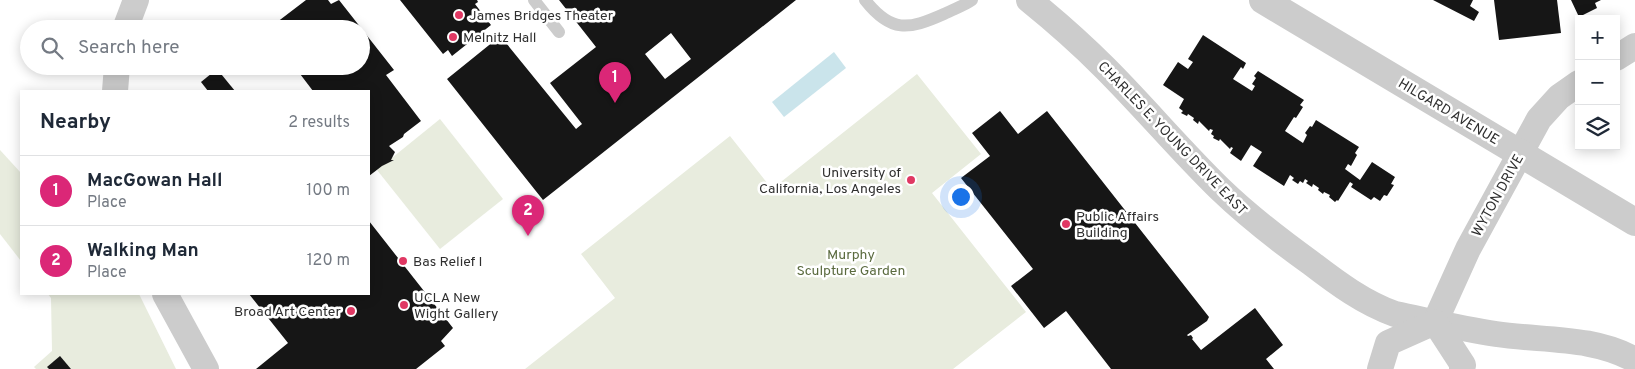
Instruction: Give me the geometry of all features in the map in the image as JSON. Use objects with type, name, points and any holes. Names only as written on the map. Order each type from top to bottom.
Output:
[{"type":"street","points":[[128,20],[136,0]]},
{"type":"street","name":"CHARLES E. YOUNG DRIVE EAST","points":[[1029,0],[1104,67],[1219,188],[1249,216],[1330,278],[1382,309],[1395,314],[1498,335],[1596,344],[1623,353],[1635,360]]},
{"type":"street","name":"HILGARD AVENUE","points":[[1263,0],[1635,222]]},
{"type":"street","points":[[1620,55],[1635,46]]},
{"type":"street","points":[[115,90],[116,75]]},
{"type":"street","name":"WYTON DRIVE","points":[[1435,322],[1468,249],[1539,119],[1559,97],[1575,86]]},
{"type":"street","points":[[166,295],[206,369]]},
{"type":"street","points":[[1380,369],[1388,344],[1435,322],[1463,365],[1462,369]]},
{"type":"lane","points":[[534,0],[559,32]]},
{"type":"lane","points":[[865,0],[878,14],[890,22],[907,27],[928,21],[972,0]]},
{"type":"green space","name":"Murphy Sculpture Garden","points":[[917,74],[981,154],[932,193],[1026,312],[953,369],[525,369],[615,298],[581,254],[730,136],[772,189]]},
{"type":"green space","points":[[440,119],[503,199],[440,249],[377,170]]},
{"type":"green space","points":[[0,150],[20,172],[20,260],[0,234]]},
{"type":"green space","points":[[49,295],[139,295],[176,369],[36,369],[34,367],[52,351],[51,298]]},
{"type":"water","points":[[834,52],[846,68],[784,117],[772,102]]},
{"type":"building","points":[[306,0],[328,0],[331,4],[339,0],[355,20],[280,20]]},
{"type":"building","name":"Melnitz Hall","points":[[400,0],[477,0],[478,2],[475,4],[491,25],[452,56],[448,50],[443,54]]},
{"type":"building","points":[[559,0],[796,0],[543,200],[447,79],[504,33],[502,38],[576,129],[582,124],[550,83],[596,47]],"holes":[[[671,33],[691,59],[665,79],[645,54]]]},
{"type":"building","points":[[1433,0],[1473,0],[1470,6],[1479,12],[1474,21]]},
{"type":"building","points":[[1494,0],[1557,0],[1561,33],[1499,40]]},
{"type":"building","points":[[1571,0],[1601,0],[1595,3],[1597,8],[1583,15],[1578,15]]},
{"type":"building","points":[[1203,35],[1246,63],[1233,79],[1252,91],[1255,86],[1252,84],[1256,78],[1254,76],[1258,71],[1304,100],[1300,105],[1303,107],[1285,131],[1303,143],[1307,135],[1305,133],[1316,120],[1359,147],[1351,166],[1348,164],[1345,169],[1360,180],[1372,162],[1395,177],[1391,184],[1394,185],[1387,196],[1384,195],[1380,201],[1374,197],[1371,200],[1351,187],[1353,184],[1350,182],[1338,201],[1335,202],[1329,197],[1330,195],[1324,192],[1323,194],[1313,184],[1312,187],[1306,183],[1308,181],[1305,179],[1303,183],[1300,181],[1298,184],[1292,180],[1294,178],[1290,175],[1284,186],[1253,166],[1262,152],[1251,145],[1241,161],[1230,153],[1233,148],[1231,147],[1230,149],[1220,139],[1219,141],[1213,138],[1214,136],[1211,134],[1213,130],[1210,129],[1209,131],[1199,121],[1198,124],[1188,114],[1187,116],[1181,113],[1183,111],[1179,108],[1184,99],[1163,85],[1178,62],[1188,69],[1193,62],[1188,59]]},
{"type":"building","points":[[370,39],[394,70],[386,75],[421,121],[404,134],[403,137],[389,146],[395,152],[391,160],[394,160],[370,175],[370,90],[312,90],[301,75],[370,75]]},
{"type":"building","points":[[210,75],[222,75],[234,90],[207,90],[201,82]]},
{"type":"building","name":"Public Affairs Building","points":[[1000,111],[1018,134],[1047,111],[1209,317],[1207,321],[1187,335],[1191,335],[1201,350],[1255,308],[1283,345],[1266,359],[1274,369],[1111,369],[1066,311],[1044,328],[1011,286],[1033,269],[961,178],[990,156],[972,133]]},
{"type":"building","name":"Broad Art Center","points":[[370,222],[453,328],[441,341],[445,346],[416,369],[256,369],[288,343],[250,295],[370,295]]},
{"type":"building","points":[[60,356],[71,369],[49,369],[47,367]]},
{"type":"place","name":"James Bridges Theater","points":[[459,15]]},
{"type":"place","name":"Melnitz Hall","points":[[453,37]]},
{"type":"place","name":"MacGowan Hall","points":[[615,103]]},
{"type":"place","name":"University of California, Los Angeles","points":[[911,180]]},
{"type":"place","name":"Public Affairs Building","points":[[1066,224]]},
{"type":"place","name":"Walking Man","points":[[528,236]]},
{"type":"place","name":"Bas Relief I","points":[[403,261]]},
{"type":"place","name":"UCLA New Wight Gallery","points":[[404,305]]},
{"type":"place","name":"Broad Art Center","points":[[351,311]]}]
